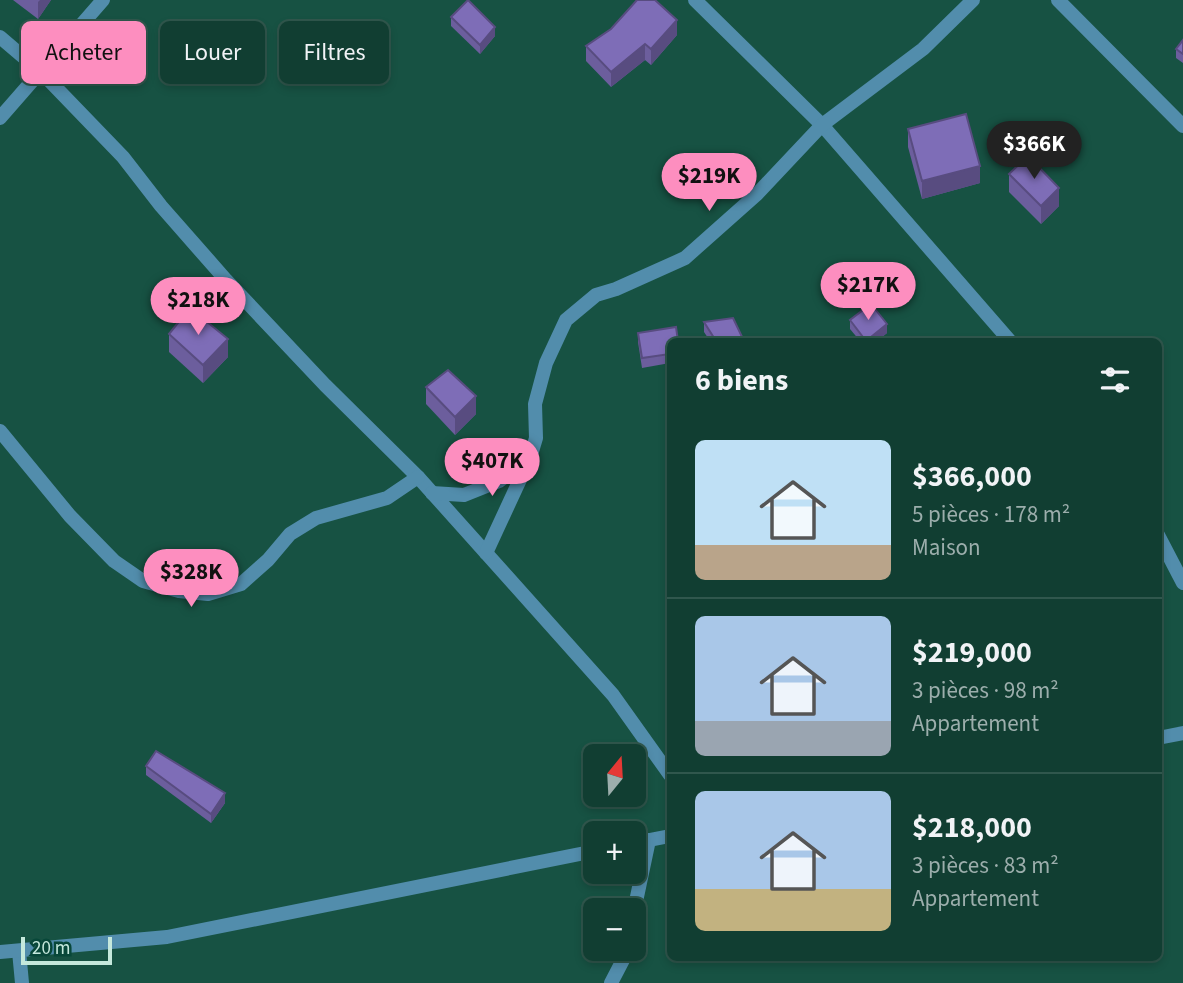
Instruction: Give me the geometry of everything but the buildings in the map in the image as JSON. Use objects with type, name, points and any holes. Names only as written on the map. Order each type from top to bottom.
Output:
[{"type":"street","points":[[85,21],[103,0]]},
{"type":"street","points":[[695,0],[822,125],[1007,338]]},
{"type":"street","points":[[486,553],[530,458],[536,438],[534,404],[546,363],[566,320],[596,295],[616,289],[685,258],[757,194],[822,125],[923,49],[973,0]]},
{"type":"street","points":[[1058,0],[1183,126]]},
{"type":"street","points":[[0,37],[21,55]]},
{"type":"street","points":[[0,118],[30,84]]},
{"type":"street","points":[[52,84],[122,157],[226,280],[325,385],[418,477],[613,695],[667,771]]},
{"type":"street","points":[[0,431],[70,516],[114,561],[144,581],[179,591],[208,594],[241,584],[268,560],[290,534],[316,518],[387,498],[418,477]]},
{"type":"street","points":[[432,493],[464,495],[499,481],[530,458]]},
{"type":"street","points":[[1162,543],[1183,583]]},
{"type":"street","points":[[1162,737],[1183,733]]},
{"type":"street","points":[[646,841],[667,837]]},
{"type":"street","points":[[637,898],[649,840]]},
{"type":"street","points":[[0,952],[167,937],[583,853]]},
{"type":"street","points":[[19,951],[22,983]]},
{"type":"street","points":[[611,983],[622,961]]}]
